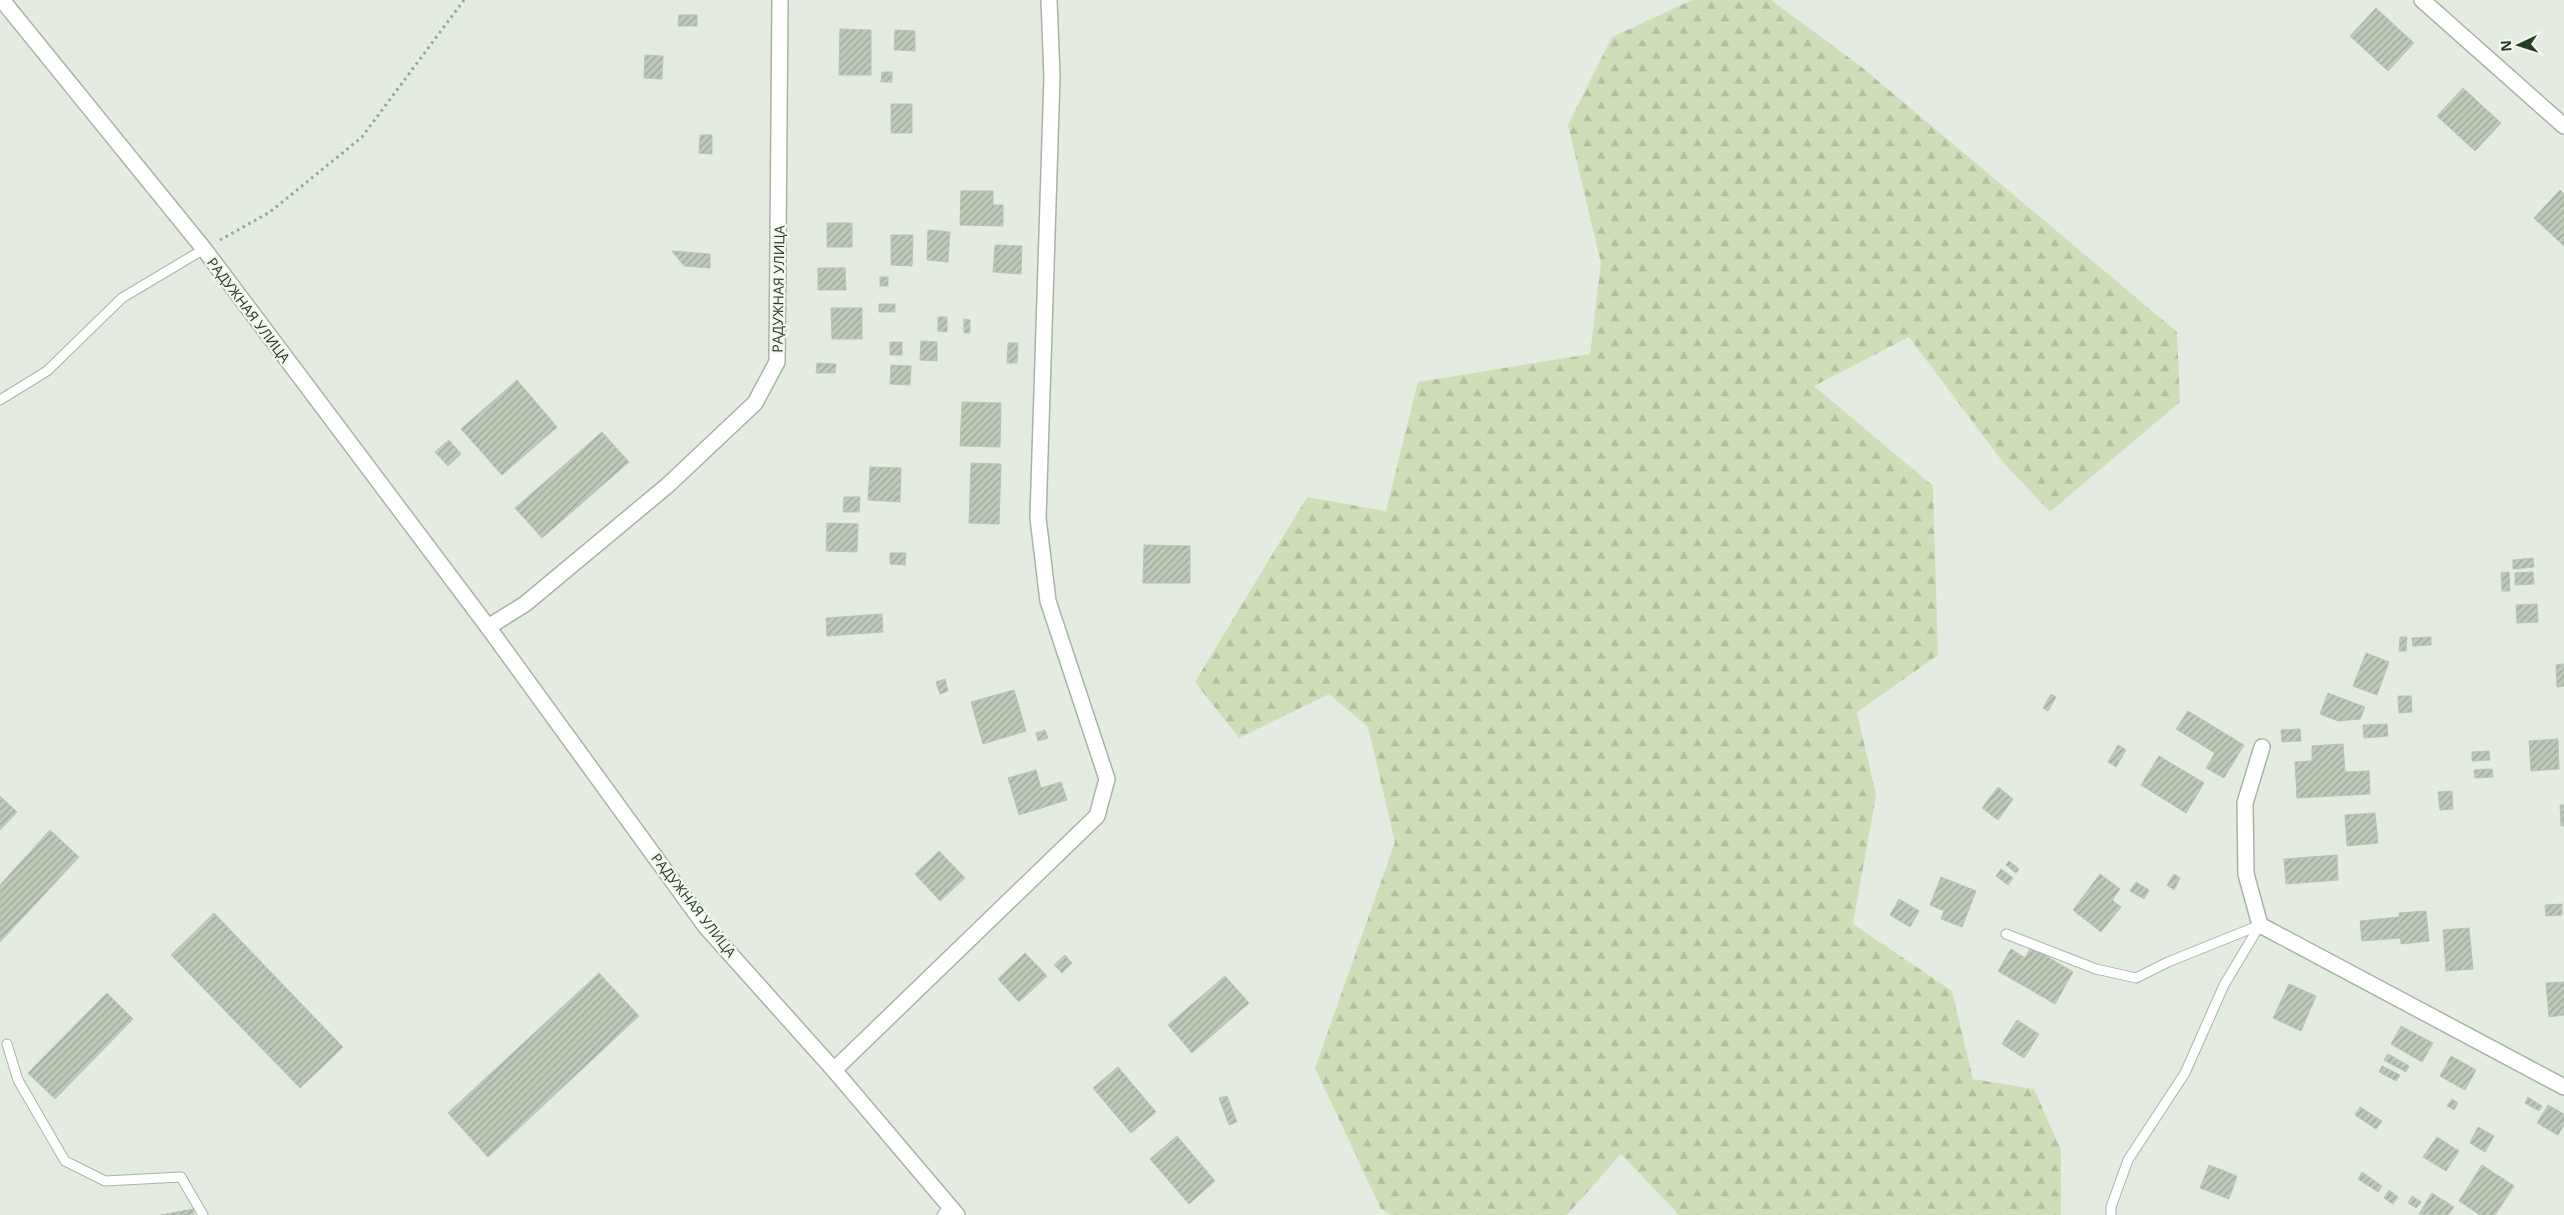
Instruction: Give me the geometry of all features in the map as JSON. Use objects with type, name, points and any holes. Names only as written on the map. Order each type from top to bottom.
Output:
[{"type":"street","name":"РАДУЖНАЯ УЛИЦА","points":[[2,0],[204,249],[488,627],[706,926],[834,1070],[949,1212]]},
{"type":"street","name":"РАДУЖНАЯ УЛИЦА","points":[[488,627],[525,604],[668,484],[755,403],[777,362],[780,0]]},
{"type":"street","points":[[834,1070],[1097,816],[1107,779],[1048,601],[1038,518],[1052,76],[1049,0]]},
{"type":"street","points":[[2422,0],[2564,126]]},
{"type":"street","points":[[2262,747],[2245,803],[2246,874],[2260,925],[2564,1087]]},
{"type":"lane","points":[[0,400],[47,371],[122,298],[204,249]]},
{"type":"lane","points":[[2006,934],[2096,969],[2136,978],[2168,962],[2260,925]]},
{"type":"lane","points":[[2111,1215],[2111,1207],[2128,1160],[2186,1073],[2224,985],[2260,925]]},
{"type":"lane","points":[[7,1044],[18,1080],[65,1161],[106,1181],[181,1178],[203,1215]]},
{"type":"path","points":[[204,249],[270,212],[362,137],[464,0]]},
{"type":"green space","points":[[1692,0],[1771,0],[1859,65],[2177,332],[2180,402],[2050,512],[2002,461],[1909,337],[1814,386],[1933,486],[1938,655],[1857,712],[1876,795],[1853,924],[1952,991],[1973,1079],[2034,1089],[2061,1150],[2061,1215],[1679,1215],[1621,1154],[1567,1215],[1391,1215],[1381,1209],[1315,1068],[1395,842],[1368,727],[1329,694],[1239,738],[1195,682],[1307,497],[1386,511],[1418,382],[1590,354],[1601,263],[1568,125],[1612,37]]},
{"type":"building","points":[[2376,8],[2414,43],[2388,71],[2350,36]]},
{"type":"building","points":[[679,15],[697,15],[697,26],[678,26]]},
{"type":"building","points":[[840,29],[871,30],[871,75],[839,75]]},
{"type":"building","points":[[895,30],[915,31],[915,51],[894,50]]},
{"type":"building","points":[[645,55],[663,56],[662,79],[644,78]]},
{"type":"building","points":[[882,72],[892,72],[892,82],[881,82]]},
{"type":"building","points":[[2463,88],[2501,123],[2475,151],[2437,116]]},
{"type":"building","points":[[891,104],[912,104],[912,133],[891,133]]},
{"type":"building","points":[[700,135],[712,135],[712,154],[699,153]]},
{"type":"building","points":[[2560,190],[2564,194],[2564,246],[2534,218]]},
{"type":"building","points":[[961,191],[993,191],[993,205],[1003,205],[1003,226],[960,225]]},
{"type":"building","points":[[827,223],[852,223],[852,247],[827,247]]},
{"type":"building","points":[[928,230],[950,232],[948,262],[927,260]]},
{"type":"building","points":[[891,235],[913,235],[912,266],[891,265]]},
{"type":"building","points":[[995,245],[1022,246],[1021,274],[993,272]]},
{"type":"building","points":[[672,251],[710,254],[710,268],[684,266]]},
{"type":"building","points":[[818,268],[845,268],[846,290],[818,290]]},
{"type":"building","points":[[880,277],[888,277],[888,286],[880,286]]},
{"type":"building","points":[[879,304],[895,304],[895,312],[879,312]]},
{"type":"building","points":[[831,308],[862,308],[862,339],[832,339]]},
{"type":"building","points":[[938,317],[947,317],[947,332],[938,331]]},
{"type":"building","points":[[964,319],[970,320],[970,333],[964,333]]},
{"type":"building","points":[[921,341],[937,342],[937,361],[920,360]]},
{"type":"building","points":[[890,342],[902,342],[902,355],[890,355]]},
{"type":"building","points":[[1008,343],[1018,343],[1017,363],[1007,363]]},
{"type":"building","points":[[817,363],[836,364],[835,373],[816,373]]},
{"type":"building","points":[[891,365],[911,366],[910,385],[890,384]]},
{"type":"building","points":[[517,380],[557,427],[502,475],[461,429]]},
{"type":"building","points":[[962,402],[1001,403],[1000,447],[960,446]]},
{"type":"building","points":[[602,432],[629,462],[542,538],[515,508]]},
{"type":"building","points":[[449,440],[461,454],[448,466],[435,452]]},
{"type":"building","points":[[971,463],[1001,464],[999,524],[969,523]]},
{"type":"building","points":[[870,467],[901,468],[900,502],[868,500]]},
{"type":"building","points":[[844,497],[860,497],[859,512],[843,512]]},
{"type":"building","points":[[827,523],[858,524],[857,552],[826,551]]},
{"type":"building","points":[[1144,545],[1190,546],[1190,583],[1143,583]]},
{"type":"building","points":[[890,553],[906,553],[905,565],[890,564]]},
{"type":"building","points":[[2533,558],[2534,567],[2513,569],[2513,560]]},
{"type":"building","points":[[2509,572],[2510,591],[2502,591],[2501,573]]},
{"type":"building","points":[[2533,572],[2534,584],[2515,585],[2515,573]]},
{"type":"building","points":[[2537,604],[2538,622],[2517,623],[2516,605]]},
{"type":"building","points":[[882,614],[883,632],[827,636],[826,618]]},
{"type":"building","points":[[2400,637],[2407,637],[2406,651],[2399,651]]},
{"type":"building","points":[[2431,637],[2431,645],[2413,646],[2412,638]]},
{"type":"building","points":[[2366,653],[2389,662],[2377,695],[2353,686]]},
{"type":"building","points":[[2564,664],[2564,686],[2557,687],[2556,665]]},
{"type":"building","points":[[945,679],[948,691],[940,694],[936,682]]},
{"type":"building","points":[[1014,690],[1026,731],[983,744],[971,702]]},
{"type":"building","points":[[2328,693],[2365,707],[2360,719],[2338,721],[2320,714]]},
{"type":"building","points":[[2051,694],[2056,697],[2048,711],[2043,708]]},
{"type":"building","points":[[2398,696],[2411,696],[2412,712],[2399,713]]},
{"type":"building","points":[[2188,711],[2244,745],[2224,778],[2206,768],[2215,753],[2176,729]]},
{"type":"building","points":[[2387,724],[2388,736],[2364,738],[2363,725]]},
{"type":"building","points":[[2300,729],[2301,741],[2282,742],[2281,730]]},
{"type":"building","points":[[1045,730],[1048,738],[1038,741],[1036,733]]},
{"type":"building","points":[[2558,739],[2559,769],[2531,771],[2529,741]]},
{"type":"building","points":[[2343,744],[2345,772],[2369,771],[2370,794],[2297,798],[2295,762],[2312,761],[2312,746]]},
{"type":"building","points":[[2118,745],[2126,750],[2116,767],[2108,762]]},
{"type":"building","points":[[2489,751],[2490,760],[2472,761],[2472,752]]},
{"type":"building","points":[[2159,756],[2204,783],[2186,813],[2141,785]]},
{"type":"building","points":[[2492,769],[2493,777],[2475,778],[2474,770]]},
{"type":"building","points":[[1036,770],[1041,788],[1061,782],[1067,800],[1019,815],[1008,778]]},
{"type":"building","points":[[1998,787],[2013,799],[1998,820],[1982,808]]},
{"type":"building","points":[[2452,791],[2453,809],[2440,810],[2438,792]]},
{"type":"building","points":[[0,796],[17,812],[0,830]]},
{"type":"building","points":[[2560,805],[2564,805],[2564,826],[2561,826]]},
{"type":"building","points":[[2375,813],[2378,843],[2347,846],[2345,815]]},
{"type":"building","points":[[50,830],[79,857],[0,942],[0,885]]},
{"type":"building","points":[[939,851],[965,878],[940,901],[915,874]]},
{"type":"building","points":[[2337,855],[2338,880],[2286,884],[2284,859]]},
{"type":"building","points":[[2009,861],[2019,869],[2016,873],[2006,865]]},
{"type":"building","points":[[2001,869],[2013,878],[2008,885],[1996,876]]},
{"type":"building","points":[[2100,874],[2120,889],[2112,900],[2121,907],[2101,932],[2073,910]]},
{"type":"building","points":[[2174,874],[2180,878],[2174,890],[2167,885]]},
{"type":"building","points":[[1941,877],[1976,891],[1962,927],[1941,919],[1944,911],[1930,905]]},
{"type":"building","points":[[2136,882],[2149,890],[2144,899],[2130,891]]},
{"type":"building","points":[[1899,899],[1919,911],[1910,927],[1890,915]]},
{"type":"building","points":[[2562,904],[2562,915],[2546,916],[2545,905]]},
{"type":"building","points":[[2426,911],[2429,941],[2401,944],[2399,913]]},
{"type":"building","points":[[214,913],[343,1047],[300,1088],[171,955]]},
{"type":"building","points":[[2399,917],[2401,938],[2362,941],[2360,921]]},
{"type":"building","points":[[2469,928],[2473,969],[2446,971],[2443,930]]},
{"type":"building","points":[[2031,947],[2073,972],[2055,1004],[1998,971],[2011,949],[2025,958]]},
{"type":"building","points":[[1025,953],[1047,976],[1019,1002],[998,979]]},
{"type":"building","points":[[1065,955],[1072,963],[1062,973],[1054,965]]},
{"type":"building","points":[[599,973],[639,1016],[488,1157],[448,1113]]},
{"type":"building","points":[[1225,976],[1249,1003],[1192,1053],[1168,1025]]},
{"type":"building","points":[[2564,982],[2564,1015],[2549,1017],[2546,983]]},
{"type":"building","points":[[2289,984],[2316,996],[2301,1031],[2273,1018]]},
{"type":"building","points":[[107,993],[133,1019],[55,1099],[28,1073]]},
{"type":"building","points":[[2017,1020],[2039,1034],[2024,1058],[2002,1044]]},
{"type":"building","points":[[2401,1026],[2433,1043],[2422,1062],[2391,1044]]},
{"type":"building","points":[[2388,1054],[2409,1066],[2406,1072],[2384,1060]]},
{"type":"building","points":[[2451,1056],[2476,1070],[2465,1090],[2440,1076]]},
{"type":"building","points":[[2382,1066],[2400,1075],[2396,1081],[2379,1072]]},
{"type":"building","points":[[1118,1067],[1156,1112],[1131,1133],[1093,1088]]},
{"type":"building","points":[[1227,1096],[1237,1122],[1229,1125],[1219,1098]]},
{"type":"building","points":[[2528,1097],[2542,1106],[2539,1111],[2525,1103]]},
{"type":"building","points":[[2452,1099],[2458,1103],[2454,1110],[2447,1106]]},
{"type":"building","points":[[2548,1105],[2564,1114],[2564,1125],[2558,1135],[2537,1123]]},
{"type":"building","points":[[2360,1107],[2382,1121],[2376,1129],[2355,1115]]},
{"type":"building","points":[[2478,1127],[2494,1136],[2485,1152],[2470,1143]]},
{"type":"building","points":[[1177,1136],[1215,1181],[1189,1204],[1150,1159]]},
{"type":"building","points":[[2437,1137],[2459,1151],[2446,1171],[2423,1157]]},
{"type":"building","points":[[2209,1165],[2237,1176],[2229,1199],[2200,1188]]},
{"type":"building","points":[[2482,1165],[2514,1186],[2495,1215],[2480,1215],[2459,1201]]},
{"type":"building","points":[[2362,1172],[2382,1186],[2378,1192],[2358,1179]]},
{"type":"building","points":[[2389,1190],[2398,1197],[2393,1204],[2384,1198]]},
{"type":"building","points":[[2432,1193],[2454,1207],[2448,1215],[2419,1214]]},
{"type":"building","points":[[2412,1196],[2421,1202],[2416,1208],[2408,1203]]},
{"type":"building","points":[[193,1209],[194,1215],[161,1215]]}]
